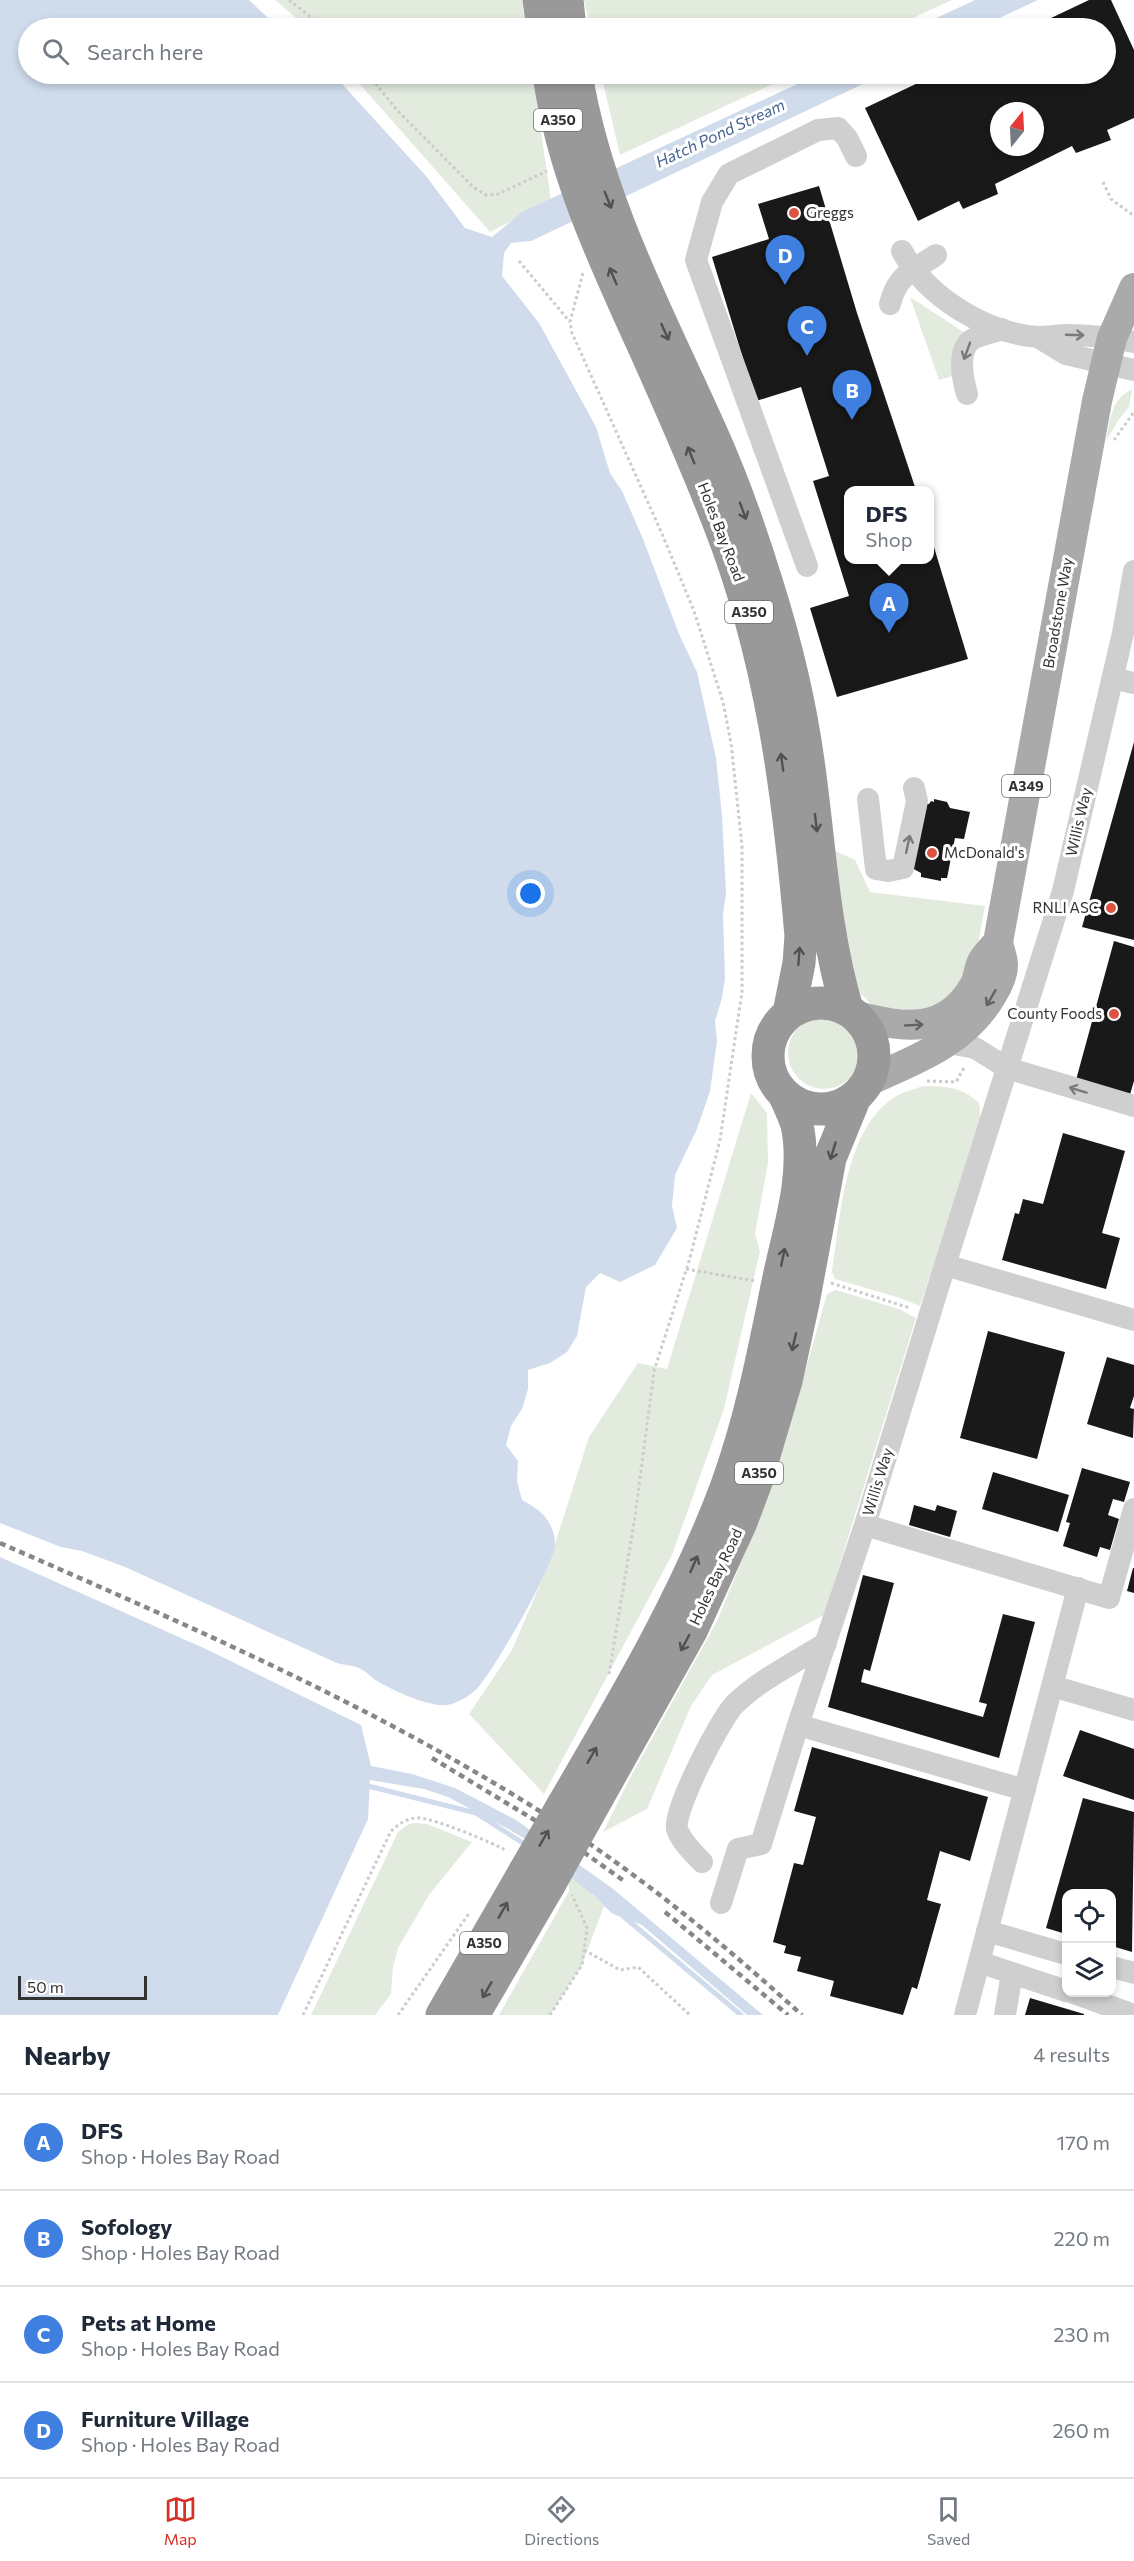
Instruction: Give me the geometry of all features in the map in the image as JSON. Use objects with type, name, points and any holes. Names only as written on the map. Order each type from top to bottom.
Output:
[{"type":"highway","points":[[539,0],[542,18]]},
{"type":"highway","points":[[567,0],[569,18]]},
{"type":"highway","name":"Holes Bay Road","points":[[551,84],[560,133],[602,247],[720,525],[764,666],[782,756],[801,936],[799,963],[789,1013]]},
{"type":"highway","name":"Holes Bay Road","points":[[572,164],[576,84]]},
{"type":"highway","name":"Holes Bay Road","points":[[602,247],[716,442],[768,586],[800,713],[833,958],[852,1013]]},
{"type":"highway","points":[[817,1002],[833,1004],[852,1013],[868,1030],[874,1046],[874,1064],[862,1089],[842,1105],[827,1109],[798,1104],[785,1096],[776,1086],[768,1060],[772,1034],[779,1022],[789,1013],[817,1002]]},
{"type":"highway","name":"Holes Bay Road","points":[[472,2015],[539,1875],[574,1813],[691,1631],[728,1552],[752,1492],[786,1381],[830,1158],[862,1089]]},
{"type":"highway","name":"Holes Bay Road","points":[[574,1813],[666,1623],[708,1530],[741,1443],[760,1371],[798,1181],[799,1143],[796,1124],[785,1096]]},
{"type":"highway","name":"Holes Bay Road","points":[[442,2015],[539,1875]]},
{"type":"main road","name":"Broadstone Way","points":[[862,1089],[949,1043],[967,1029],[984,1010],[996,989],[1003,965],[998,942],[1117,348],[1134,288]]},
{"type":"main road","name":"Broadstone Way","points":[[852,1013],[901,1025],[922,1025],[939,1020],[954,1011],[968,998],[977,982],[982,961],[998,942]]},
{"type":"street","points":[[807,566],[696,260],[712,201],[729,174],[818,130],[838,128],[847,138],[856,156]]},
{"type":"street","points":[[908,261],[936,255]]},
{"type":"street","points":[[890,304],[894,289],[908,261]]},
{"type":"street","points":[[908,261],[933,290],[967,314],[1002,329],[1038,337],[1071,335],[1117,348],[1134,370]]},
{"type":"street","points":[[967,394],[963,378],[965,348],[971,340],[1002,329]]},
{"type":"street","name":"Willis Way","points":[[1134,572],[1123,680],[1063,891],[865,1525],[1109,1598],[1134,1509]]},
{"type":"street","points":[[869,808],[876,869],[888,871],[903,868],[917,801],[914,788]]},
{"type":"street","points":[[949,1043],[975,1048],[1007,1068],[1134,1106]]},
{"type":"street","points":[[945,1265],[1134,1320]]},
{"type":"street","points":[[722,1903],[738,1849],[761,1844],[865,1525]]},
{"type":"street","points":[[965,2015],[1078,1588]]},
{"type":"street","points":[[702,1863],[677,1829],[678,1814],[723,1719],[735,1704],[826,1643]]},
{"type":"street","points":[[1052,1686],[1134,1710]]},
{"type":"street","points":[[798,1725],[1024,1790]]},
{"type":"street","points":[[987,1931],[1062,1953]]},
{"type":"street","points":[[979,1962],[1062,1990]]},
{"type":"street","points":[[1116,1968],[1134,1973]]},
{"type":"street","points":[[1005,2015],[1012,1973]]},
{"type":"street","points":[[1085,1997],[1134,2015]]},
{"type":"path","points":[[289,0],[312,18]]},
{"type":"path","points":[[376,84],[396,109],[473,187],[486,195],[498,194],[572,164]]},
{"type":"path","points":[[1103,182],[1111,199],[1134,216]]},
{"type":"path","points":[[570,322],[602,247]]},
{"type":"path","points":[[519,261],[570,322],[572,333],[694,611],[723,702],[731,743],[742,846],[742,992],[720,1140],[686,1269],[654,1371],[635,1517],[608,1678]]},
{"type":"path","points":[[686,1269],[759,1282]]},
{"type":"path","points":[[826,1281],[900,1304],[929,1317]]},
{"type":"path","points":[[303,2015],[391,1831],[402,1822],[419,1818],[477,1837],[539,1875],[587,1928],[582,1965],[550,2015]]},
{"type":"path","points":[[398,2015],[474,1908]]},
{"type":"path","points":[[584,1950],[620,1970],[638,1967],[690,2015]]},
{"type":"shaded area","points":[[275,0],[522,0],[525,18],[296,18]]},
{"type":"shaded area","points":[[584,0],[952,0],[913,18],[588,18]]},
{"type":"shaded area","points":[[360,84],[534,84],[551,201],[490,232]]},
{"type":"shaded area","points":[[603,84],[773,84],[620,155]]},
{"type":"shaded area","points":[[910,297],[965,333],[953,358],[953,376],[939,380]]},
{"type":"shaded area","points":[[1132,389],[1129,407],[1106,441],[1110,418],[1116,404],[1125,393]]},
{"type":"shaded area","points":[[828,848],[855,860],[870,892],[985,906],[974,966],[935,1013],[873,1006],[861,994],[851,977]]},
{"type":"shaded area","points":[[824,1017],[844,1023],[854,1033],[860,1053],[854,1073],[844,1083],[824,1089],[804,1083],[794,1073],[788,1053],[794,1033],[804,1023]]},
{"type":"shaded area","points":[[923,1086],[946,1087],[973,1098],[979,1103],[981,1121],[920,1306],[835,1279],[832,1272],[847,1180],[862,1135],[874,1116],[889,1101]]},
{"type":"shaded area","points":[[751,1093],[767,1113],[768,1163],[755,1234],[760,1251],[724,1409],[672,1555],[544,1794],[469,1714],[512,1650],[548,1566],[589,1437],[638,1363],[667,1369]]},
{"type":"shaded area","points":[[836,1290],[899,1309],[916,1318],[824,1615],[712,1675],[691,1706],[647,1809],[603,1832],[630,1778],[717,1621],[760,1517],[786,1439],[827,1294]]},
{"type":"shaded area","points":[[409,1824],[427,1824],[472,1842],[429,1895],[398,1948],[393,1967],[391,1994],[375,2015],[311,2015],[398,1832]]},
{"type":"shaded area","points":[[567,1864],[604,1906],[582,1965],[550,2015],[499,2015],[569,1891]]},
{"type":"water","name":"Hatch Pond Stream","points":[[0,0],[249,0],[268,18],[18,18],[18,84],[342,84],[426,176],[465,228],[492,237],[522,212],[797,84],[863,84],[531,241],[511,243],[504,253],[502,276],[539,323],[596,427],[610,473],[622,491],[643,539],[679,634],[697,672],[716,758],[726,893],[723,914],[725,978],[715,1021],[717,1041],[710,1091],[697,1129],[675,1175],[672,1206],[677,1228],[655,1265],[620,1282],[600,1273],[586,1287],[577,1336],[567,1352],[550,1363],[528,1370],[528,1389],[522,1409],[511,1426],[506,1445],[518,1461],[517,1481],[522,1500],[545,1517],[552,1529],[555,1544],[546,1572],[511,1638],[488,1674],[473,1692],[451,1704],[429,1703],[381,1683],[359,1668],[337,1663],[125,1567],[82,1551],[61,1547],[0,1523]]},
{"type":"water","points":[[975,0],[1038,0],[999,18],[936,18]]},
{"type":"water","points":[[0,1557],[208,1650],[361,1725],[371,1766],[412,1774],[455,1788],[516,1820],[612,1888],[763,2015],[747,2015],[642,1925],[613,1914],[567,1864],[448,1797],[424,1789],[370,1780],[368,1819],[278,2015],[0,2015]]},
{"type":"building","points":[[1089,0],[1111,0],[1134,50],[1134,118],[1107,130],[1111,140],[1076,153],[1072,146],[995,184],[998,194],[963,209],[959,201],[918,221],[865,108],[916,84],[1116,84],[1116,18],[1051,18]]},
{"type":"building","points":[[819,186],[857,313],[915,486],[844,486],[844,564],[934,564],[934,547],[968,659],[837,697],[810,608],[849,596],[813,481],[829,476],[801,387],[756,401],[712,257],[769,239],[758,204]]},
{"type":"building","points":[[1134,742],[1134,940],[1082,927]]},
{"type":"building","name":"McDonald's","points":[[934,799],[947,802],[950,808],[970,812],[964,839],[955,838],[947,878],[941,878],[941,881],[921,877],[921,873],[910,867],[923,804],[934,802]]},
{"type":"building","name":"County Foods","points":[[1114,941],[1134,947],[1134,1081],[1129,1098],[1076,1080]]},
{"type":"building","points":[[1063,1133],[1125,1151],[1102,1233],[1120,1238],[1106,1289],[1002,1260],[1015,1213],[1019,1214],[1023,1199],[1043,1204]]},
{"type":"building","points":[[988,1331],[1065,1352],[1037,1459],[960,1438]]},
{"type":"building","points":[[1107,1357],[1134,1365],[1134,1396],[1130,1408],[1134,1409],[1133,1438],[1087,1424]]},
{"type":"building","points":[[1082,1468],[1130,1482],[1124,1502],[1113,1499],[1108,1515],[1119,1519],[1110,1550],[1100,1547],[1097,1557],[1063,1546],[1070,1523],[1066,1522]]},
{"type":"building","points":[[993,1472],[1069,1495],[1058,1532],[982,1509]]},
{"type":"building","points":[[914,1505],[935,1511],[937,1505],[957,1511],[950,1537],[909,1525]]},
{"type":"building","points":[[1134,1568],[1134,1593],[1127,1591]]},
{"type":"building","points":[[863,1575],[894,1583],[870,1671],[864,1669],[861,1682],[983,1717],[987,1704],[979,1702],[1003,1614],[1035,1622],[999,1758],[828,1707]]},
{"type":"building","points":[[1080,1730],[1134,1749],[1134,1800],[1063,1776]]},
{"type":"building","points":[[812,1747],[988,1797],[970,1861],[940,1851],[927,1900],[941,1904],[917,1989],[912,1987],[903,2015],[830,1996],[834,1981],[797,1971],[801,1957],[784,1953],[786,1946],[773,1942],[794,1863],[803,1865],[816,1817],[794,1811]]},
{"type":"building","points":[[1083,1798],[1134,1812],[1132,1952],[1116,1947],[1116,1889],[1062,1889],[1062,1933],[1046,1928]]},
{"type":"building","points":[[1030,1998],[1084,2014],[1084,2015],[1025,2015]]},
{"type":"waterway","points":[[368,1786],[476,1813],[526,1845]]},
{"type":"waterway","points":[[569,1873],[592,1891]]},
{"type":"waterway","points":[[623,1916],[741,2015]]},
{"type":"railway","points":[[0,1543],[289,1674],[430,1746],[499,1786],[628,1871],[717,1941],[802,2015]]},
{"type":"railway","points":[[432,1758],[561,1836],[624,1881]]},
{"type":"railway","points":[[665,1912],[788,2015]]},
{"type":"place","name":"Greggs","points":[[794,213]]},
{"type":"place","name":"Furniture Village","points":[[785,285]]},
{"type":"place","name":"Pets at Home","points":[[807,356]]},
{"type":"place","name":"Sofology","points":[[852,420]]},
{"type":"place","name":"DFS","points":[[889,633]]},
{"type":"place","name":"McDonald's","points":[[932,853]]},
{"type":"place","name":"RNLI ASC","points":[[1111,908]]},
{"type":"place","name":"County Foods","points":[[1114,1014]]}]
